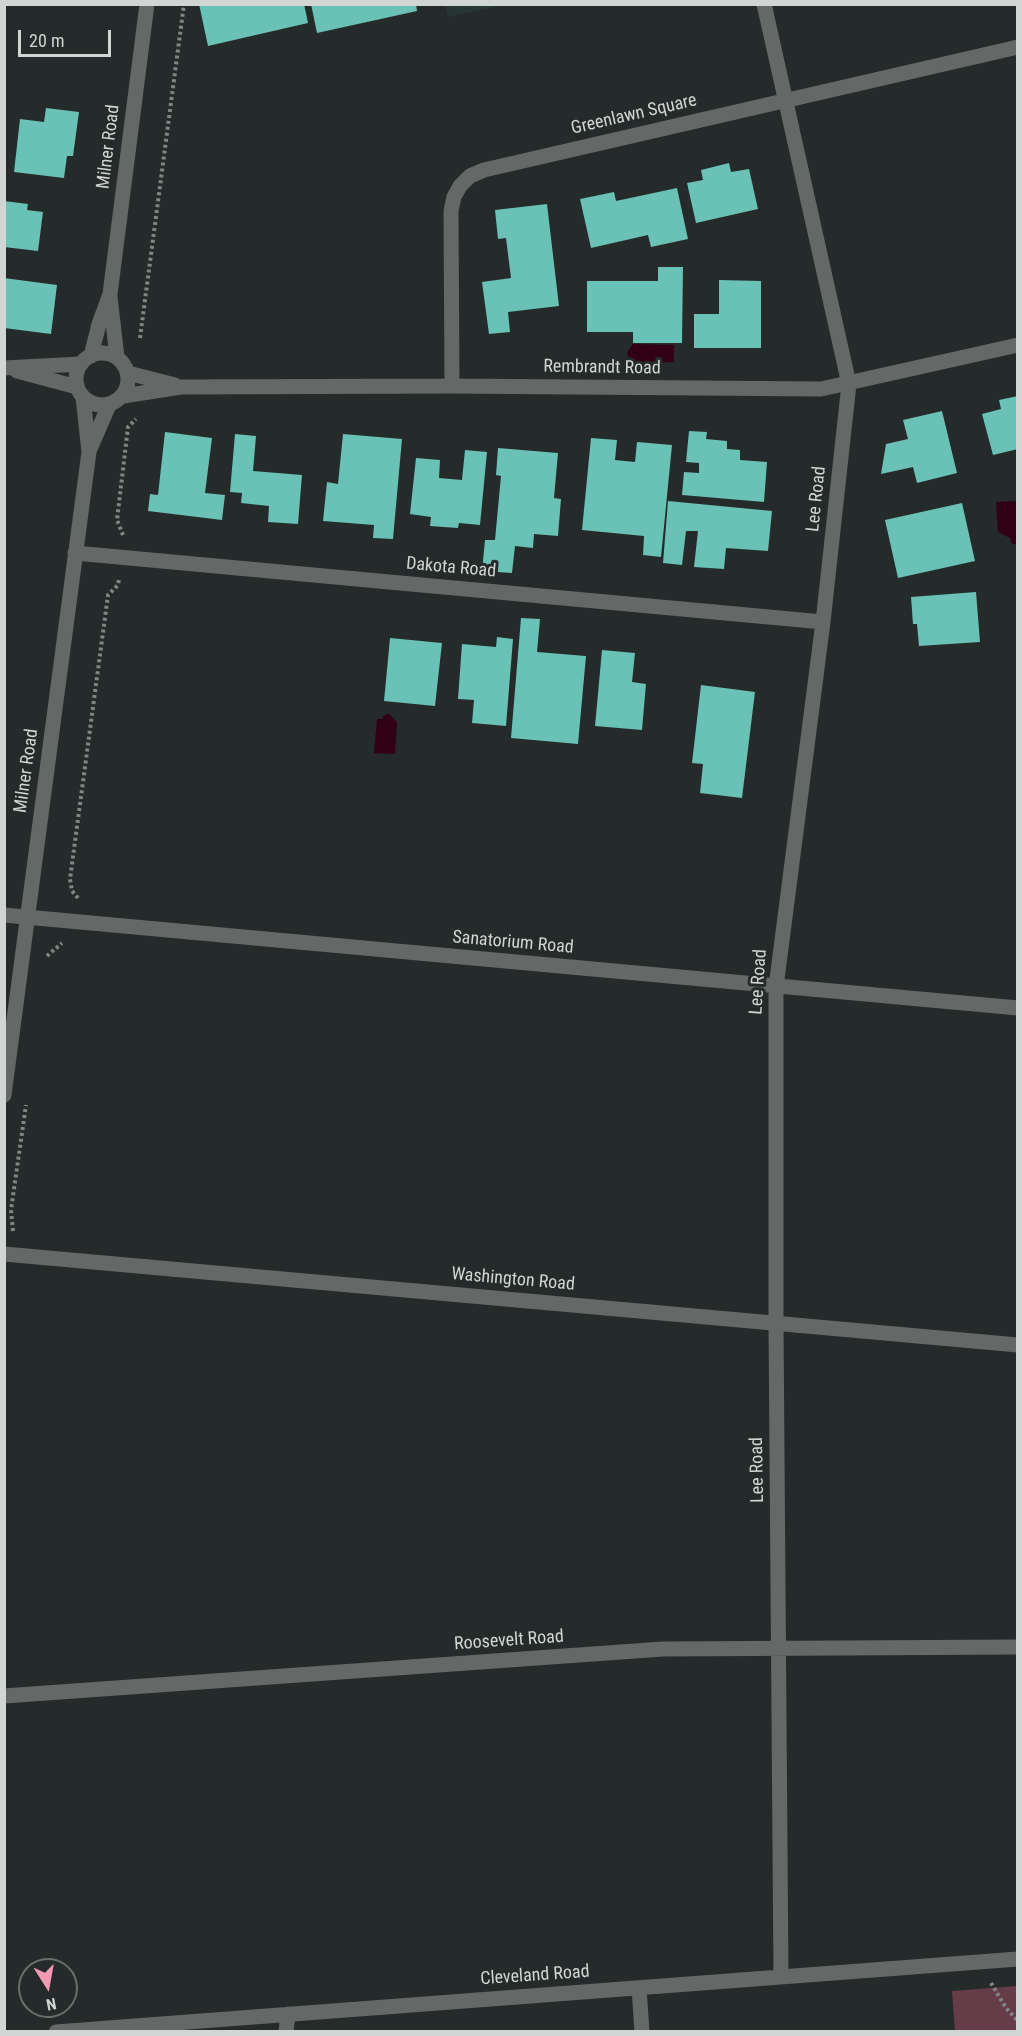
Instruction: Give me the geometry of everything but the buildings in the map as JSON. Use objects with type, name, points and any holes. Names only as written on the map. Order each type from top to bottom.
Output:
[{"type":"street","name":"Milner Road","points":[[86,360],[110,294],[147,4]]},
{"type":"street","name":"Lee Road","points":[[764,4],[849,384],[823,622],[776,987],[781,1977]]},
{"type":"street","name":"Greenlawn Square","points":[[452,386],[451,211],[454,197],[460,186],[470,176],[484,170],[1017,47]]},
{"type":"street","name":"Milner Road","points":[[110,294],[117,357]]},
{"type":"street","name":"Rembrandt Road","points":[[123,396],[181,387],[452,386],[809,390],[849,384],[1017,345]]},
{"type":"street","points":[[7,368],[80,392],[90,403],[109,405],[123,396],[127,389],[128,373],[124,364],[117,357],[108,353],[99,353],[86,360],[77,371],[80,392]]},
{"type":"street","points":[[7,368],[86,360]]},
{"type":"street","name":"Rembrandt Road","points":[[128,373],[181,387]]},
{"type":"street","name":"Milner Road","points":[[80,392],[89,452]]},
{"type":"street","name":"Milner Road","points":[[4,1095],[89,452],[109,405]]},
{"type":"street","name":"Dakota Road","points":[[75,553],[823,622]]},
{"type":"street","name":"Sanatorium Road","points":[[4,915],[1017,1008]]},
{"type":"street","name":"Washington Road","points":[[7,1254],[1017,1346]]},
{"type":"street","name":"Roosevelt Road","points":[[4,1696],[663,1649],[1017,1647]]},
{"type":"street","name":"Cleveland Road","points":[[56,2031],[1017,1959]]},
{"type":"street","points":[[639,1988],[642,2031]]},
{"type":"street","points":[[286,2031],[288,2014]]},
{"type":"path","points":[[139,346],[184,4]]},
{"type":"path","points":[[46,958],[52,950],[63,943],[73,942],[79,900],[72,891],[70,879],[108,595],[118,585],[123,533],[117,520],[128,427],[145,410],[156,405],[156,391]]},
{"type":"path","points":[[7,1254],[14,1230],[11,1210],[27,1095]]},
{"type":"path","points":[[991,1983],[1017,2022]]},
{"type":"shaded area","points":[[445,4],[503,4],[504,5],[448,17]]},
{"type":"shaded area","points":[[633,344],[674,345],[674,362],[633,363],[627,352]]},
{"type":"shaded area","points":[[1017,501],[1017,544],[1012,544],[1010,538],[998,532],[996,502]]},
{"type":"shaded area","points":[[389,714],[397,722],[395,754],[374,753],[377,719],[382,719],[384,715]]},
{"type":"shaded area","points":[[1017,1986],[1017,2031],[955,2031],[952,1991]]}]
